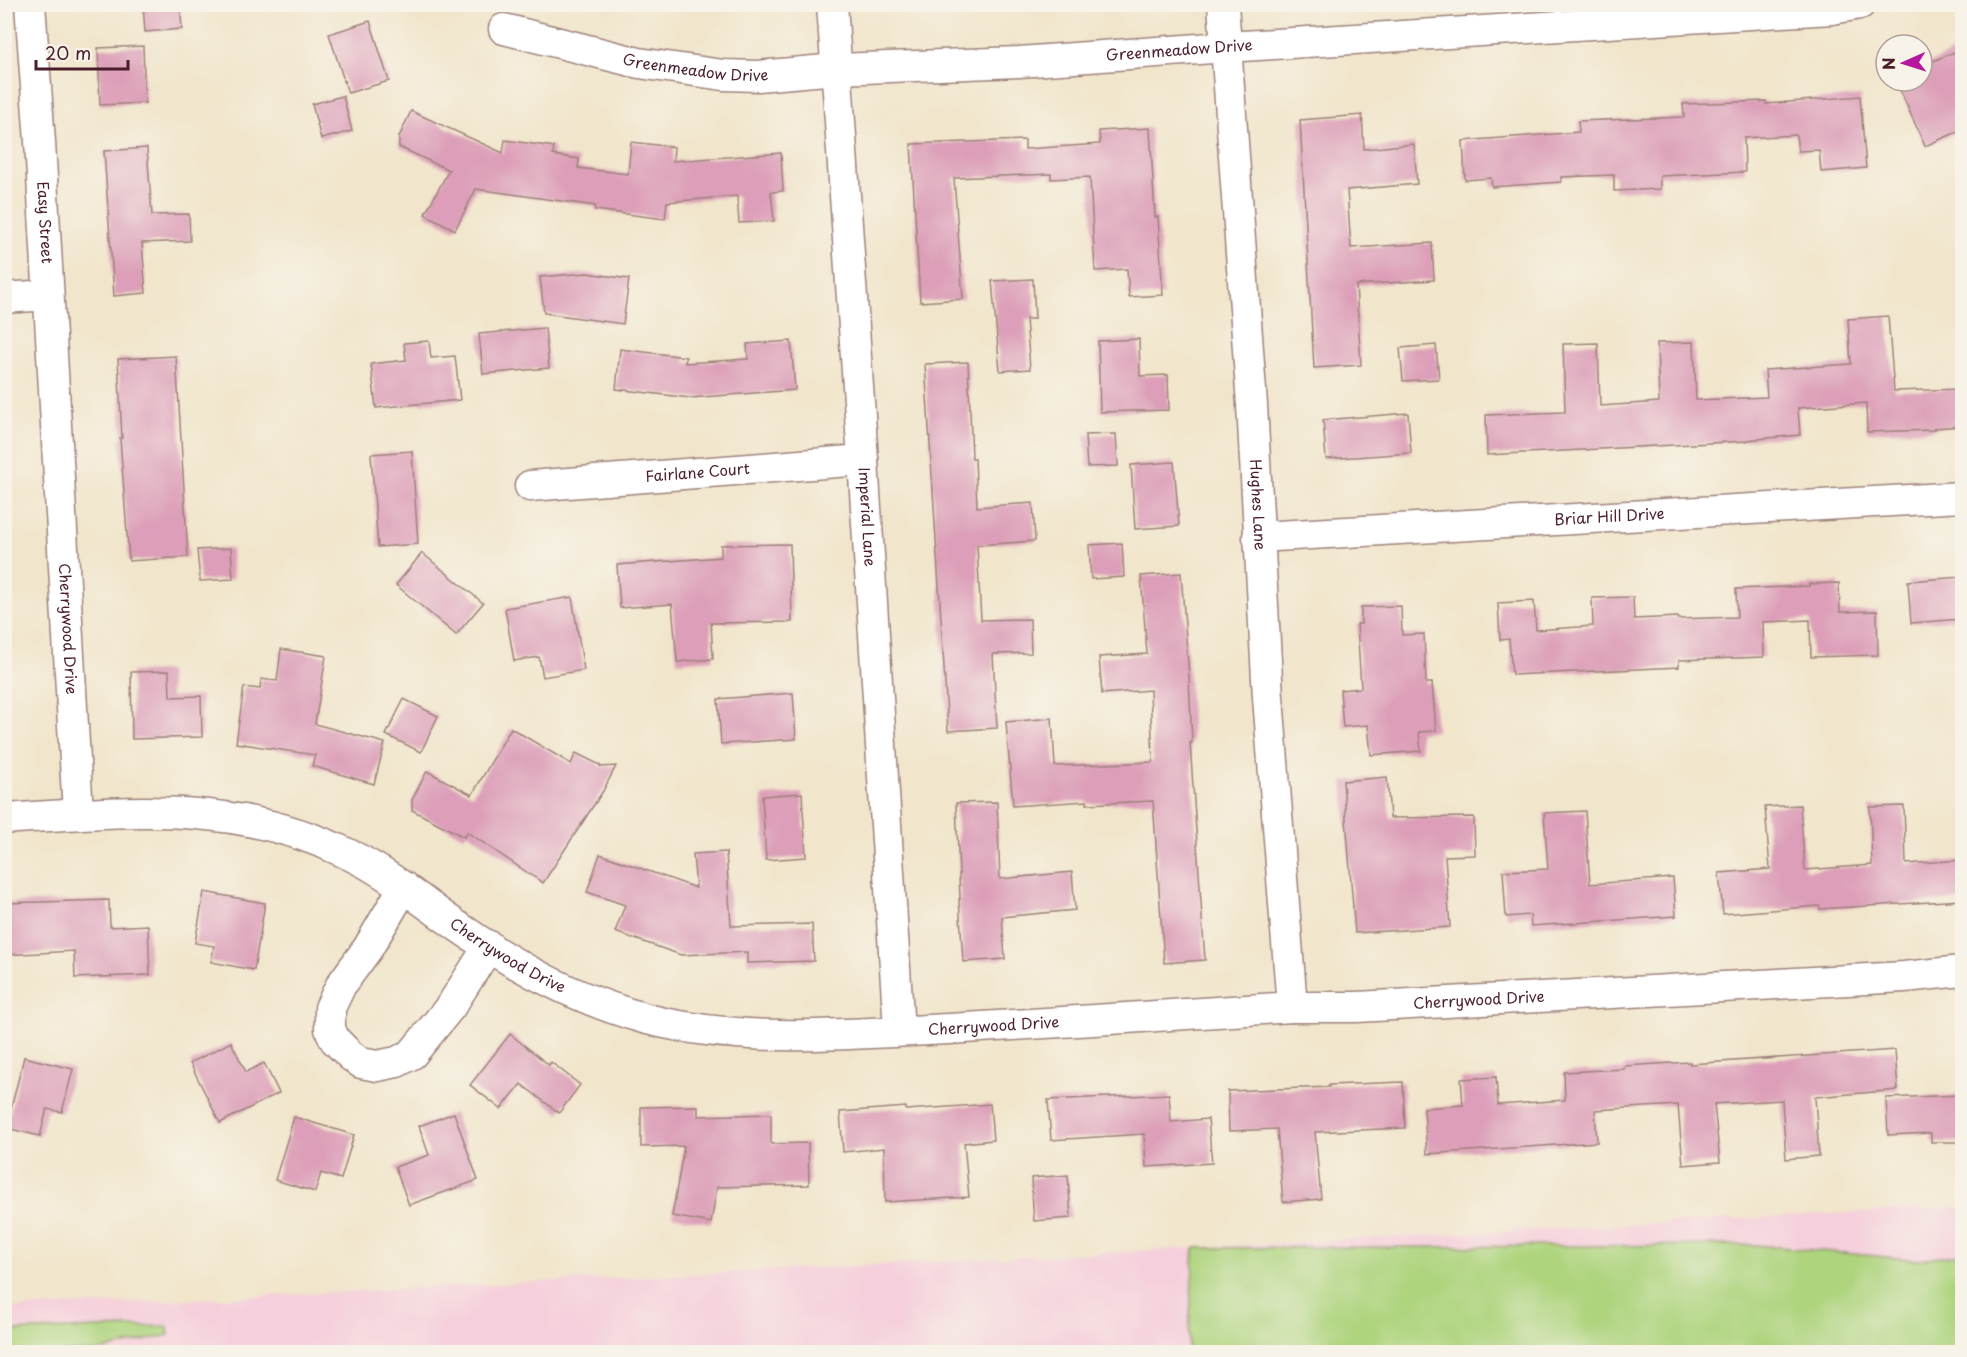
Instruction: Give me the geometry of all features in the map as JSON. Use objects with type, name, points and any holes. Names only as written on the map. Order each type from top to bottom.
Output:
[{"type":"street","name":"Easy Street","points":[[30,4],[57,442]]},
{"type":"street","name":"Imperial Lane","points":[[832,4],[899,1031]]},
{"type":"street","name":"Hughes Lane","points":[[1223,4],[1252,405],[1268,698],[1292,1007]]},
{"type":"street","name":"Greenmeadow Drive","points":[[504,29],[639,63],[723,75],[758,76],[837,69],[1019,62],[1832,9],[1860,4]]},
{"type":"street","points":[[4,298],[48,295]]},
{"type":"street","name":"Cherrywood Drive","points":[[57,442],[78,814]]},
{"type":"street","name":"Fairlane Court","points":[[530,486],[863,460]]},
{"type":"street","name":"Briar Hill Drive","points":[[1258,537],[1962,497]]},
{"type":"street","name":"Cherrywood Drive","points":[[4,819],[78,814],[180,812],[224,815],[273,826],[307,836],[350,854],[404,887],[468,934],[545,981],[597,1003],[648,1019],[707,1031],[751,1035],[818,1036],[1292,1007],[1368,1006],[1904,977],[1962,971]]},
{"type":"street","points":[[404,887],[368,948],[341,985],[330,1008],[330,1029],[334,1040],[361,1063],[377,1066],[397,1062],[412,1054],[451,1006],[489,946]]},
{"type":"shaded area","points":[[1962,1207],[1962,1352],[5,1352],[5,1309]]},
{"type":"green space","points":[[1755,1245],[1919,1260],[1962,1254],[1962,1352],[1188,1352],[1194,1248]]},
{"type":"green space","points":[[167,1326],[169,1335],[95,1352],[5,1352],[5,1331]]},
{"type":"building","points":[[143,4],[180,4],[182,29],[145,32]]},
{"type":"building","points":[[370,21],[389,81],[348,93],[329,34]]},
{"type":"building","points":[[143,46],[145,103],[100,105],[98,48]]},
{"type":"building","points":[[1954,52],[1962,72],[1962,130],[1925,146],[1901,93],[1934,93],[1934,61]]},
{"type":"building","points":[[343,96],[352,131],[321,139],[312,104]]},
{"type":"building","points":[[1860,96],[1866,168],[1821,172],[1819,150],[1798,151],[1796,135],[1744,138],[1745,172],[1660,176],[1660,189],[1614,191],[1614,175],[1561,177],[1561,182],[1492,187],[1491,178],[1465,180],[1463,141],[1579,132],[1578,121],[1684,117],[1683,104],[1766,101],[1766,104]]},
{"type":"building","points":[[411,111],[503,153],[505,140],[554,147],[553,155],[579,159],[578,168],[628,174],[631,142],[674,147],[673,161],[781,153],[783,191],[771,192],[774,221],[739,223],[737,196],[667,202],[665,219],[595,210],[595,206],[476,189],[455,230],[425,214],[449,170],[399,147],[399,137]]},
{"type":"building","points":[[1362,115],[1364,149],[1414,144],[1417,184],[1347,190],[1351,248],[1432,243],[1434,280],[1356,285],[1361,365],[1314,368],[1300,120]]},
{"type":"building","points":[[1150,128],[1155,217],[1158,217],[1163,295],[1129,297],[1127,269],[1095,271],[1090,177],[1051,179],[1051,174],[954,178],[963,299],[920,302],[911,144],[1025,140],[1025,149],[1100,144],[1099,131]]},
{"type":"building","points":[[147,148],[152,215],[189,214],[190,241],[142,243],[146,293],[114,296],[104,151]]},
{"type":"building","points":[[587,273],[629,279],[623,324],[544,313],[540,277]]},
{"type":"building","points":[[1033,279],[1035,319],[1026,319],[1030,369],[1000,371],[992,281]]},
{"type":"building","points":[[1888,316],[1894,391],[1962,389],[1962,426],[1934,428],[1934,430],[1867,432],[1866,403],[1798,408],[1800,435],[1747,441],[1487,455],[1486,415],[1565,412],[1563,344],[1598,343],[1600,406],[1659,402],[1657,343],[1694,342],[1696,400],[1767,397],[1765,370],[1851,364],[1848,319]]},
{"type":"building","points":[[545,328],[549,368],[483,374],[479,334]]},
{"type":"building","points":[[1139,339],[1140,376],[1168,375],[1169,410],[1100,412],[1098,341]]},
{"type":"building","points":[[429,341],[431,358],[455,356],[460,400],[376,408],[371,364],[406,360],[404,343]]},
{"type":"building","points":[[791,341],[795,390],[690,398],[616,389],[620,349],[686,357],[685,363],[748,359],[747,344]]},
{"type":"building","points":[[1436,345],[1439,379],[1403,381],[1400,348]]},
{"type":"building","points":[[176,356],[188,557],[129,561],[120,438],[122,438],[118,359]]},
{"type":"building","points":[[968,362],[972,458],[975,458],[977,507],[1033,503],[1035,541],[977,545],[981,620],[1030,619],[1031,653],[993,654],[997,728],[948,731],[925,364]]},
{"type":"building","points":[[1408,413],[1411,453],[1326,459],[1323,420]]},
{"type":"building","points":[[1116,434],[1118,466],[1087,467],[1085,435]]},
{"type":"building","points":[[412,451],[418,544],[378,547],[371,454]]},
{"type":"building","points":[[1174,462],[1179,526],[1135,529],[1131,465]]},
{"type":"building","points":[[1122,543],[1124,577],[1091,579],[1089,545]]},
{"type":"building","points":[[790,544],[792,622],[711,623],[713,659],[677,662],[672,604],[620,608],[617,565],[721,557],[721,545]]},
{"type":"building","points":[[231,548],[233,579],[200,581],[197,550]]},
{"type":"building","points":[[422,553],[483,603],[456,635],[396,585]]},
{"type":"building","points":[[1181,573],[1205,960],[1164,963],[1153,801],[1087,804],[1087,801],[1013,806],[1006,722],[1052,718],[1055,766],[1153,762],[1150,690],[1102,694],[1099,657],[1147,654],[1141,576]]},
{"type":"building","points":[[1962,577],[1962,619],[1911,623],[1908,581]]},
{"type":"building","points":[[1839,583],[1840,612],[1877,611],[1878,655],[1811,657],[1810,620],[1763,622],[1764,657],[1679,660],[1679,667],[1512,675],[1509,639],[1500,640],[1498,603],[1534,601],[1536,630],[1593,626],[1592,598],[1633,597],[1634,619],[1737,617],[1736,589]]},
{"type":"building","points":[[572,597],[584,670],[543,677],[539,657],[514,661],[505,608]]},
{"type":"building","points":[[1401,606],[1402,635],[1424,634],[1426,683],[1432,683],[1436,731],[1419,732],[1421,751],[1371,755],[1368,725],[1343,727],[1340,690],[1361,688],[1357,624],[1361,624],[1361,607]]},
{"type":"building","points":[[281,649],[326,656],[315,724],[385,743],[374,784],[312,766],[315,755],[236,743],[244,687],[260,689],[261,679],[277,681]]},
{"type":"building","points":[[169,671],[170,697],[201,696],[202,737],[132,739],[131,672]]},
{"type":"building","points":[[793,693],[796,739],[721,744],[718,699]]},
{"type":"building","points":[[404,699],[438,716],[421,752],[386,735]]},
{"type":"building","points":[[511,728],[571,764],[576,753],[601,767],[616,766],[603,791],[543,883],[467,832],[464,837],[412,810],[412,800],[427,771],[472,795]]},
{"type":"building","points":[[1387,777],[1390,818],[1474,817],[1475,855],[1445,856],[1450,927],[1355,933],[1343,781]]},
{"type":"building","points":[[802,793],[806,857],[766,860],[762,796]]},
{"type":"building","points":[[997,802],[1000,879],[1072,872],[1075,910],[1002,917],[1005,959],[963,962],[956,803]]},
{"type":"building","points":[[1800,805],[1805,870],[1872,865],[1870,807],[1904,806],[1906,864],[1962,860],[1962,900],[1820,909],[1819,906],[1723,914],[1719,873],[1770,869],[1765,807]]},
{"type":"building","points":[[1585,811],[1590,884],[1673,878],[1676,916],[1531,926],[1530,915],[1506,917],[1503,871],[1548,869],[1544,813]]},
{"type":"building","points":[[726,852],[731,926],[812,924],[814,961],[747,963],[747,952],[681,955],[615,932],[625,905],[587,892],[600,854],[696,888],[693,854]]},
{"type":"building","points":[[204,892],[265,903],[254,970],[211,962],[214,946],[195,943]]},
{"type":"building","points":[[109,900],[110,927],[148,925],[150,975],[75,978],[74,951],[4,955],[4,903]]},
{"type":"building","points":[[510,1034],[549,1065],[551,1062],[580,1085],[559,1113],[521,1084],[501,1109],[470,1085]]},
{"type":"building","points":[[231,1042],[246,1072],[264,1063],[279,1093],[220,1123],[190,1063]]},
{"type":"building","points":[[1895,1050],[1898,1090],[1815,1097],[1819,1156],[1786,1159],[1782,1100],[1714,1104],[1720,1162],[1683,1165],[1678,1105],[1595,1110],[1597,1142],[1427,1154],[1424,1108],[1463,1105],[1461,1079],[1496,1077],[1498,1105],[1565,1100],[1564,1072],[1624,1069],[1624,1066],[1690,1062],[1690,1064]]},
{"type":"building","points":[[24,1057],[73,1069],[62,1112],[47,1109],[40,1136],[6,1128]]},
{"type":"building","points":[[1403,1082],[1405,1128],[1315,1132],[1321,1199],[1283,1202],[1277,1129],[1229,1131],[1228,1091]]},
{"type":"building","points":[[1169,1094],[1171,1122],[1208,1119],[1212,1163],[1146,1167],[1144,1134],[1051,1140],[1048,1100]]},
{"type":"building","points":[[1961,1095],[1960,1142],[1931,1142],[1931,1133],[1888,1135],[1886,1098]]},
{"type":"building","points":[[990,1104],[993,1140],[964,1143],[969,1197],[885,1202],[884,1148],[843,1152],[840,1112]]},
{"type":"building","points":[[698,1106],[698,1116],[771,1114],[771,1144],[808,1143],[809,1185],[717,1187],[711,1223],[672,1216],[684,1146],[641,1147],[641,1107]]},
{"type":"building","points":[[454,1113],[478,1180],[409,1205],[395,1167],[429,1155],[419,1126]]},
{"type":"building","points":[[294,1117],[354,1135],[341,1179],[321,1173],[315,1192],[275,1180]]},
{"type":"building","points":[[1068,1175],[1071,1218],[1034,1221],[1031,1178]]}]
